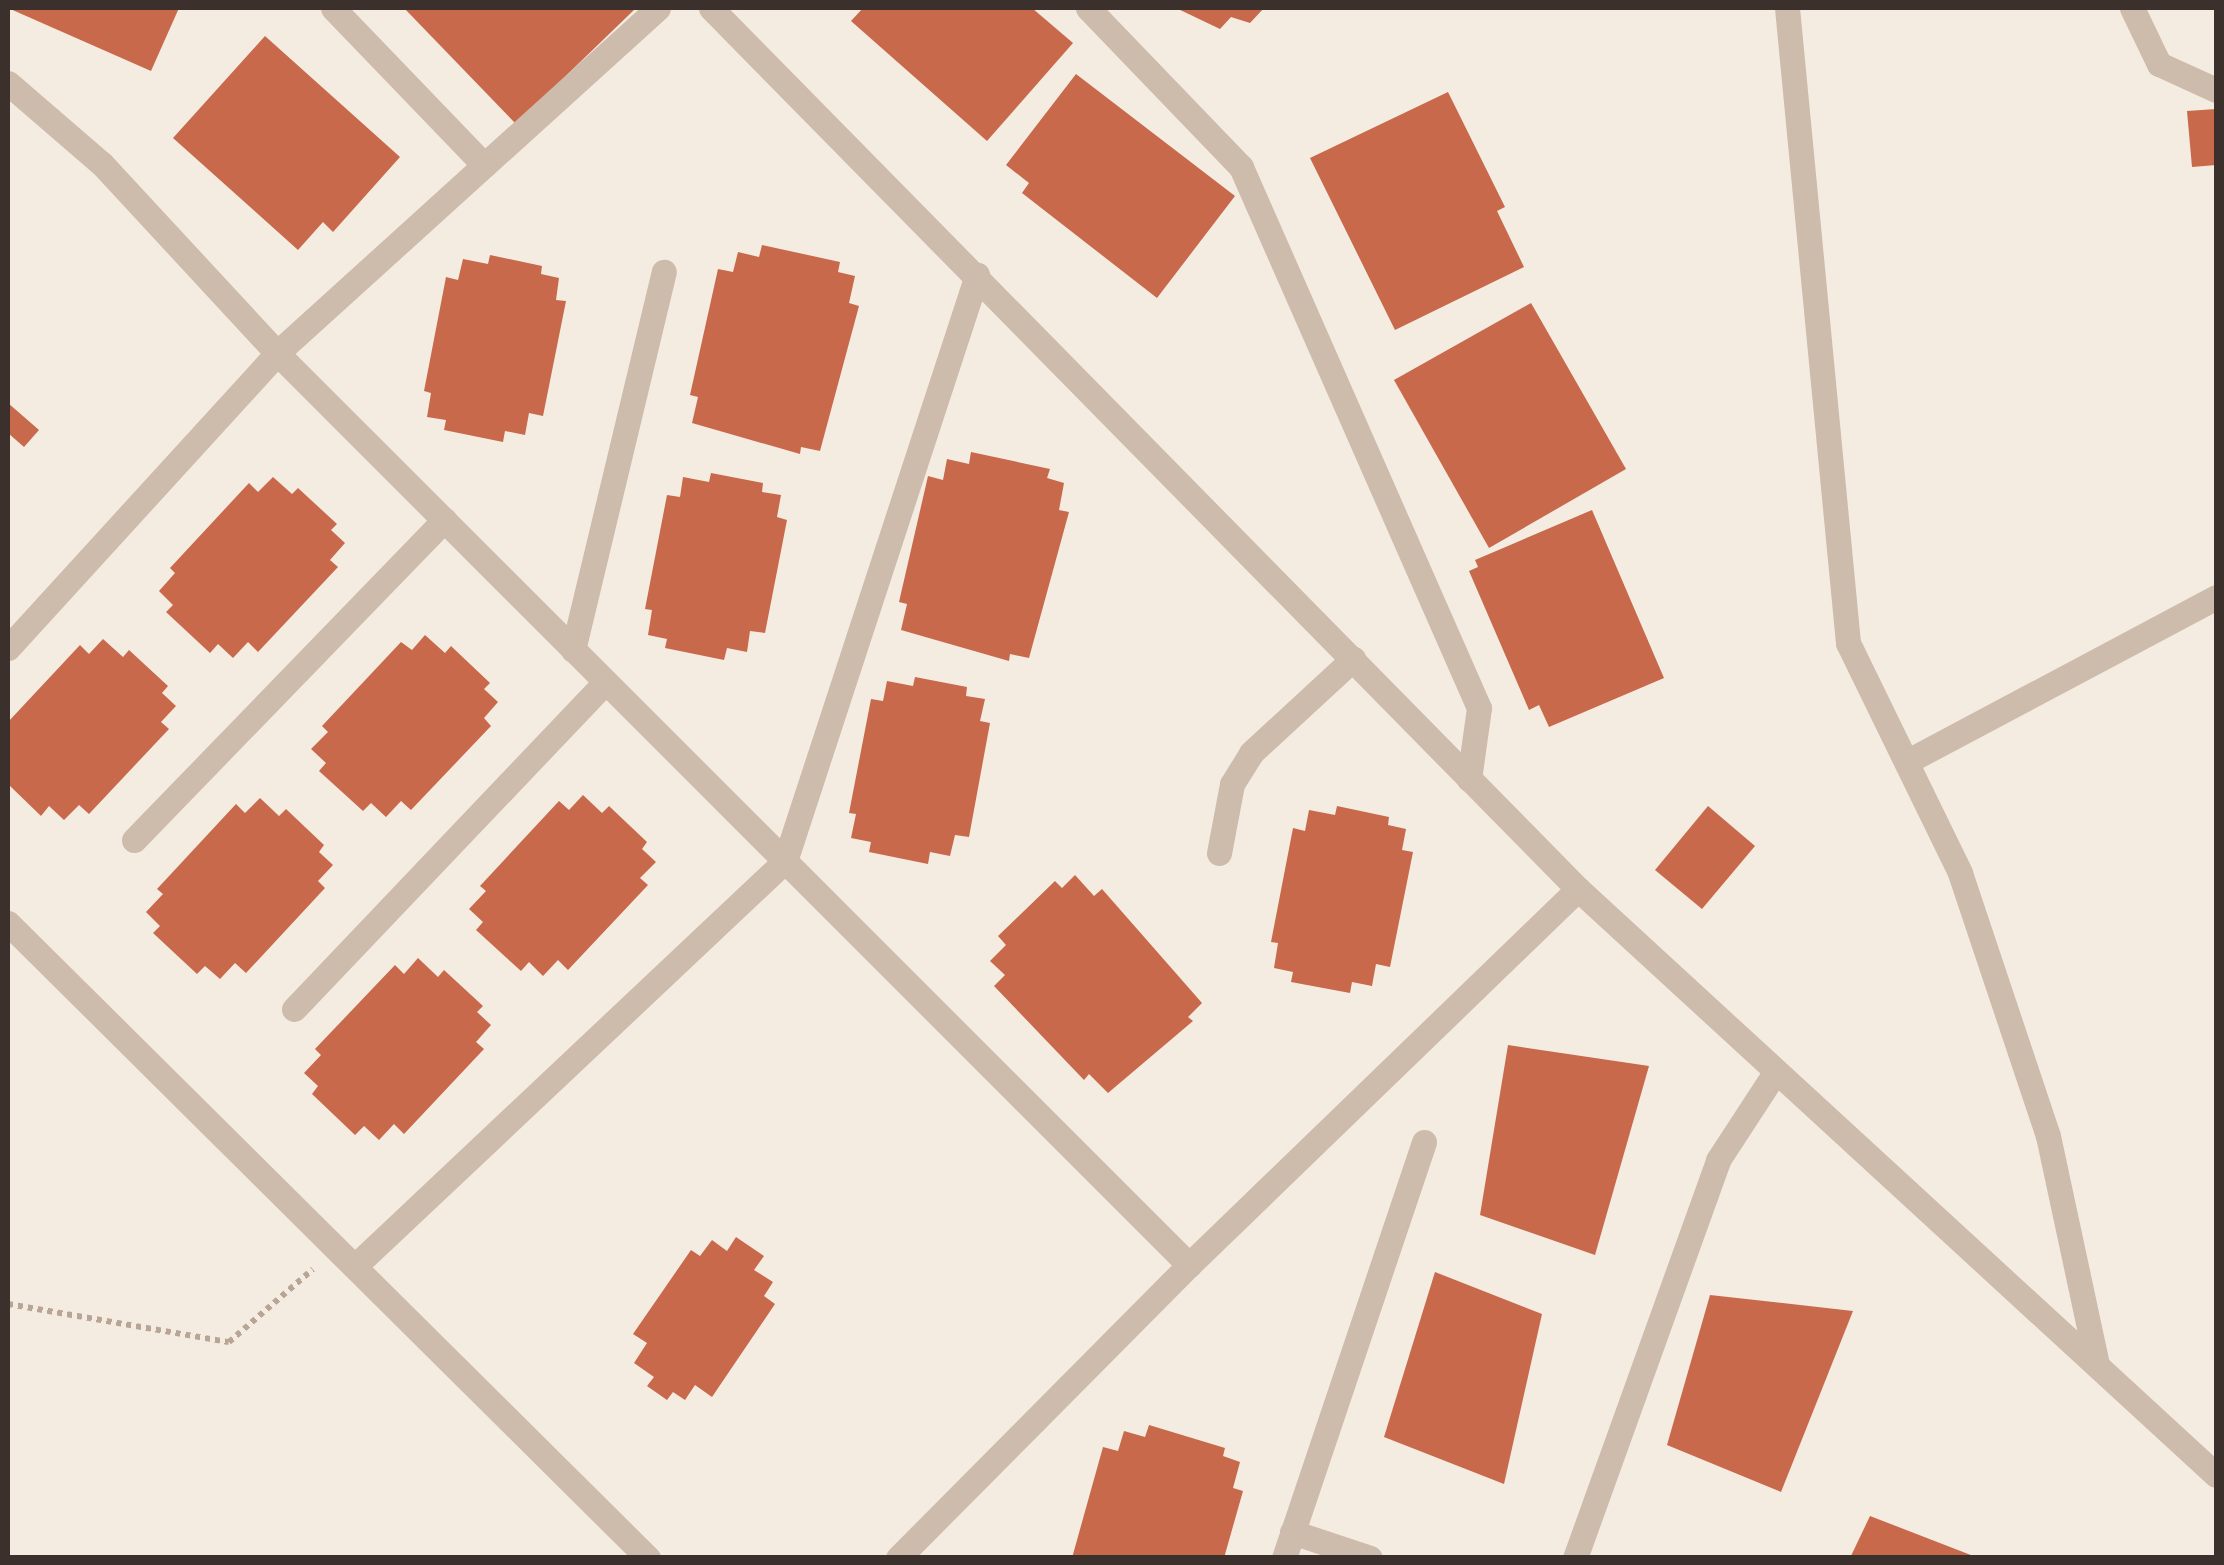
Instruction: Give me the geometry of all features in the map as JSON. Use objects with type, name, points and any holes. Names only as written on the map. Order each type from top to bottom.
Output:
[{"type":"street","points":[[333,8],[484,165]]},
{"type":"street","points":[[8,648],[277,353],[658,8]]},
{"type":"street","points":[[710,8],[977,275],[1578,890],[2216,1476]]},
{"type":"street","points":[[1088,8],[1241,167],[1479,708],[1469,778]]},
{"type":"street","points":[[1788,8],[1848,642],[1960,873],[2048,1136],[2097,1366]]},
{"type":"street","points":[[2132,8],[2159,64],[2216,90]]},
{"type":"street","points":[[8,83],[102,164],[277,353],[1189,1265]]},
{"type":"street","points":[[573,650],[664,272]]},
{"type":"street","points":[[345,1257],[785,862],[977,275]]},
{"type":"street","points":[[134,840],[444,520]]},
{"type":"street","points":[[1908,762],[2216,597]]},
{"type":"street","points":[[1219,853],[1232,784],[1251,753],[1353,659]]},
{"type":"street","points":[[294,1009],[605,682]]},
{"type":"street","points":[[898,1558],[1189,1265],[1578,890]]},
{"type":"street","points":[[8,923],[648,1558]]},
{"type":"street","points":[[1575,1558],[1718,1160],[1776,1071]]},
{"type":"street","points":[[1284,1558],[1424,1142]]},
{"type":"street","points":[[1292,1532],[1370,1558]]},
{"type":"path","points":[[8,1304],[229,1342],[345,1257]]},
{"type":"building","points":[[8,8],[179,8],[151,71]]},
{"type":"building","points":[[404,8],[634,8],[635,9],[516,124]]},
{"type":"building","points":[[863,8],[1032,8],[1073,43],[987,141],[851,21]]},
{"type":"building","points":[[1176,8],[1264,8],[1250,23],[1231,17],[1220,29]]},
{"type":"building","points":[[265,36],[400,157],[333,232],[323,222],[298,250],[173,138]]},
{"type":"building","points":[[1076,74],[1235,196],[1157,298],[1022,193],[1029,183],[1006,165]]},
{"type":"building","points":[[1448,92],[1505,207],[1497,211],[1524,267],[1395,330],[1310,158]]},
{"type":"building","points":[[2216,109],[2216,165],[2192,167],[2187,111]]},
{"type":"building","points":[[762,245],[840,262],[838,272],[855,276],[849,303],[859,306],[820,451],[801,447],[800,454],[692,423],[698,397],[690,395],[718,269],[733,272],[738,252],[759,257]]},
{"type":"building","points":[[490,255],[542,266],[541,274],[559,278],[556,300],[566,301],[543,416],[529,413],[525,435],[505,431],[503,442],[444,430],[446,420],[427,417],[431,393],[424,391],[446,277],[458,280],[463,259],[488,264]]},
{"type":"building","points":[[1531,303],[1626,469],[1489,548],[1394,380]]},
{"type":"building","points":[[8,403],[39,430],[24,447],[8,433]]},
{"type":"building","points":[[971,452],[1050,469],[1047,478],[1064,483],[1059,510],[1069,512],[1029,658],[1010,654],[1009,661],[901,630],[907,604],[899,602],[928,476],[943,480],[947,459],[969,464]]},
{"type":"building","points":[[711,473],[763,483],[762,492],[781,495],[777,517],[787,520],[765,633],[750,631],[747,652],[727,648],[724,660],[665,648],[667,639],[648,635],[652,610],[645,609],[667,495],[680,497],[683,477],[709,482]]},
{"type":"building","points":[[273,477],[292,494],[298,488],[337,524],[331,530],[345,543],[330,560],[338,567],[258,652],[248,642],[233,658],[218,644],[210,653],[166,612],[173,605],[159,591],[175,573],[170,568],[249,483],[258,492]]},
{"type":"building","points":[[1592,510],[1664,678],[1549,727],[1539,705],[1529,710],[1469,571],[1478,567],[1475,560]]},
{"type":"building","points":[[425,635],[445,653],[451,646],[490,683],[484,689],[498,702],[484,718],[491,726],[411,810],[401,801],[386,817],[371,803],[363,811],[319,771],[326,763],[311,749],[328,732],[322,726],[401,642],[412,650]]},
{"type":"building","points":[[103,639],[123,657],[129,650],[168,686],[162,693],[176,706],[161,722],[169,729],[89,814],[79,805],[64,820],[49,806],[41,816],[8,784],[8,722],[80,645],[89,654]]},
{"type":"building","points":[[915,677],[967,687],[966,696],[985,699],[980,721],[990,723],[969,837],[955,835],[950,856],[930,852],[928,864],[869,852],[871,842],[851,838],[856,814],[849,813],[871,699],[883,701],[887,681],[913,686]]},
{"type":"building","points":[[583,795],[602,813],[609,806],[647,842],[642,849],[656,862],[640,878],[648,885],[568,970],[558,960],[543,976],[529,962],[521,971],[476,930],[483,922],[469,909],[486,891],[480,886],[559,801],[569,810]]},
{"type":"building","points":[[260,798],[279,816],[286,809],[324,845],[319,852],[333,865],[318,881],[325,888],[246,973],[235,963],[220,979],[205,966],[197,974],[153,933],[160,926],[146,912],[163,894],[157,889],[236,804],[245,813]]},
{"type":"building","points":[[1337,806],[1389,817],[1388,825],[1406,829],[1402,850],[1413,852],[1390,967],[1376,964],[1372,986],[1352,982],[1350,993],[1291,982],[1293,972],[1274,968],[1278,943],[1271,942],[1293,828],[1305,831],[1309,810],[1335,815]]},
{"type":"building","points":[[1708,806],[1755,846],[1702,909],[1655,870]]},
{"type":"building","points":[[1075,875],[1094,896],[1102,889],[1202,1003],[1188,1017],[1193,1021],[1108,1093],[1089,1074],[1084,1080],[994,986],[1005,975],[990,961],[1006,945],[998,936],[1055,881],[1062,888]]},
{"type":"building","points":[[418,958],[438,977],[444,970],[483,1006],[477,1012],[491,1025],[476,1042],[484,1049],[404,1134],[394,1124],[379,1140],[364,1126],[355,1135],[312,1094],[318,1086],[304,1073],[321,1055],[315,1049],[395,965],[404,974]]},
{"type":"building","points":[[1508,1045],[1649,1066],[1595,1255],[1480,1215]]},
{"type":"building","points":[[736,1237],[764,1256],[754,1270],[773,1282],[764,1296],[775,1304],[712,1397],[695,1385],[685,1400],[673,1392],[667,1400],[647,1386],[654,1377],[634,1363],[647,1343],[633,1334],[691,1250],[700,1256],[712,1240],[727,1251]]},
{"type":"building","points":[[1435,1272],[1542,1314],[1504,1484],[1384,1437]]},
{"type":"building","points":[[1710,1295],[1853,1311],[1781,1492],[1667,1445]]},
{"type":"building","points":[[1149,1425],[1225,1448],[1223,1456],[1240,1462],[1233,1488],[1243,1491],[1224,1558],[1072,1558],[1103,1447],[1118,1451],[1124,1431],[1145,1437]]},
{"type":"building","points":[[1870,1516],[1976,1557],[1976,1558],[1850,1558]]}]
